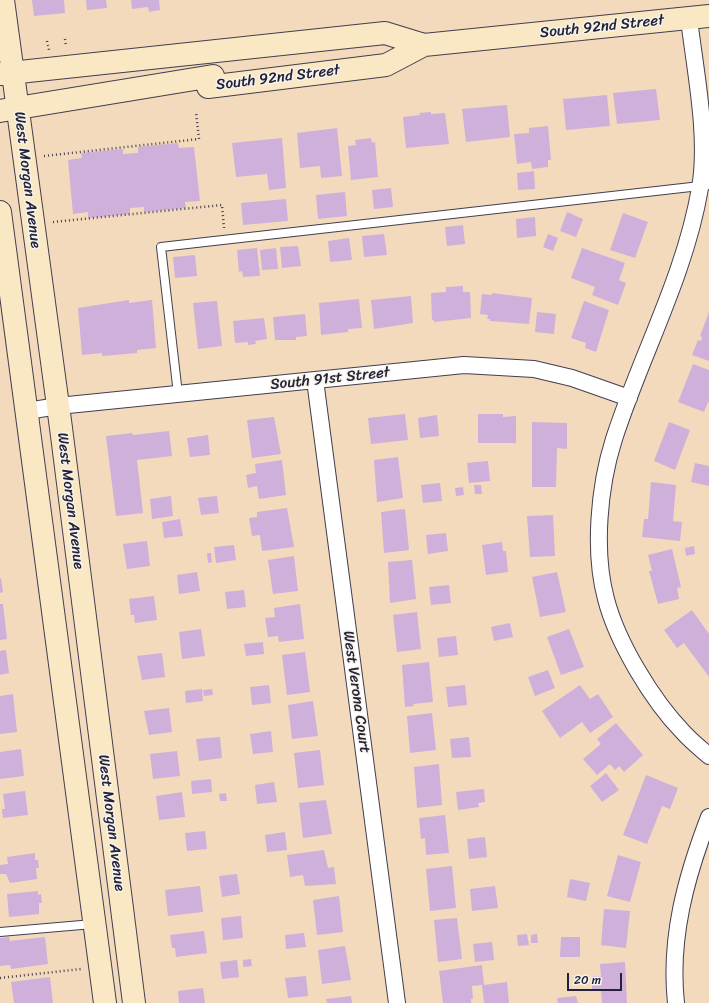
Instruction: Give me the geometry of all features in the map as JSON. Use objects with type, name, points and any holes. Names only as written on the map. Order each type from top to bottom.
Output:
[{"type":"street","name":"West Morgan Avenue","points":[[3,0],[9,110],[42,222],[58,406],[134,1003]]},
{"type":"street","name":"South 92nd Street","points":[[9,110],[213,76],[208,87],[386,65],[424,45],[699,17]]},
{"type":"street","points":[[699,17],[698,92],[705,186],[686,250],[614,440],[603,482],[599,548],[606,599],[623,644],[648,687],[682,731],[709,756]]},
{"type":"street","name":"South 92nd Street","points":[[7,73],[385,33],[424,45]]},
{"type":"street","name":"West Morgan Avenue","points":[[1,219],[105,1003]]},
{"type":"street","points":[[1,219],[42,222]]},
{"type":"street","name":"South 91st Street","points":[[27,411],[58,406],[464,365],[534,369],[572,378],[630,398]]},
{"type":"street","name":"West Verona Court","points":[[315,380],[397,1003]]},
{"type":"street","points":[[80,812],[109,808]]},
{"type":"street","points":[[676,1003],[674,957],[679,916],[684,890],[709,818]]},
{"type":"lane","points":[[178,394],[162,247],[705,186]]},
{"type":"lane","points":[[0,932],[94,924]]},
{"type":"path","points":[[44,156],[199,139],[196,112]]},
{"type":"path","points":[[42,222],[222,205],[226,240]]},
{"type":"path","points":[[0,978],[82,969]]},
{"type":"building","points":[[32,0],[64,0],[65,13],[34,16]]},
{"type":"building","points":[[86,0],[106,0],[107,8],[87,10]]},
{"type":"building","points":[[131,0],[159,0],[160,10],[149,12],[148,7],[132,9]]},
{"type":"building","points":[[656,89],[660,120],[617,124],[613,93]]},
{"type":"building","points":[[607,95],[610,126],[566,130],[563,99]]},
{"type":"building","points":[[507,105],[510,137],[466,142],[462,109]]},
{"type":"building","points":[[431,112],[431,114],[445,113],[449,144],[406,148],[403,117]]},
{"type":"building","points":[[548,126],[551,160],[548,160],[548,167],[532,169],[531,162],[517,164],[514,134],[529,133],[529,128]]},
{"type":"building","points":[[337,128],[342,176],[321,178],[320,166],[300,168],[297,133]]},
{"type":"building","points":[[282,138],[286,188],[269,190],[267,174],[236,177],[232,143]]},
{"type":"building","points":[[371,138],[372,143],[375,142],[378,177],[351,180],[348,146],[356,145],[355,140]]},
{"type":"building","points":[[178,143],[179,148],[194,147],[200,201],[185,202],[186,208],[144,212],[144,207],[130,208],[130,214],[88,218],[88,212],[73,214],[68,160],[82,158],[81,153],[123,149],[123,154],[138,153],[138,147]]},
{"type":"building","points":[[534,171],[535,189],[518,190],[517,173]]},
{"type":"building","points":[[391,188],[393,207],[374,209],[372,190]]},
{"type":"building","points":[[345,192],[347,216],[318,219],[316,195]]},
{"type":"building","points":[[286,199],[288,221],[243,225],[241,203]]},
{"type":"building","points":[[567,212],[583,219],[576,237],[560,231]]},
{"type":"building","points":[[623,213],[648,222],[635,258],[610,250]]},
{"type":"building","points":[[535,217],[536,236],[517,238],[516,219]]},
{"type":"building","points":[[463,225],[465,244],[447,246],[445,227]]},
{"type":"building","points":[[384,234],[387,255],[364,257],[362,236]]},
{"type":"building","points":[[548,234],[558,238],[553,251],[543,247]]},
{"type":"building","points":[[349,238],[352,260],[330,262],[328,241]]},
{"type":"building","points":[[298,246],[301,266],[282,268],[280,247]]},
{"type":"building","points":[[257,248],[260,276],[243,277],[242,271],[239,272],[237,250]]},
{"type":"building","points":[[276,248],[278,269],[262,270],[260,250]]},
{"type":"building","points":[[582,248],[625,263],[619,280],[626,283],[618,305],[592,295],[595,287],[571,278]]},
{"type":"building","points":[[195,255],[197,276],[175,278],[173,257]]},
{"type":"building","points":[[463,286],[463,292],[470,292],[471,318],[434,322],[434,320],[432,320],[431,293],[446,292],[446,287]]},
{"type":"building","points":[[492,293],[532,298],[529,324],[490,321],[490,319],[487,319],[488,315],[480,314],[482,294],[492,295]]},
{"type":"building","points":[[411,296],[413,323],[374,329],[371,300]]},
{"type":"building","points":[[359,299],[362,328],[348,329],[348,332],[321,335],[319,303]]},
{"type":"building","points":[[129,300],[129,303],[152,300],[156,348],[137,350],[137,353],[102,356],[102,353],[82,355],[78,308]]},
{"type":"building","points":[[217,301],[222,346],[198,349],[193,303]]},
{"type":"building","points":[[584,301],[609,310],[596,352],[585,348],[586,343],[571,338]]},
{"type":"building","points":[[537,312],[556,314],[554,334],[535,332]]},
{"type":"building","points":[[709,312],[709,361],[692,355],[698,340],[701,341],[702,337],[700,336]]},
{"type":"building","points":[[305,314],[307,336],[296,337],[296,340],[275,340],[273,317]]},
{"type":"building","points":[[264,318],[267,339],[255,341],[256,344],[248,345],[248,342],[235,343],[233,321]]},
{"type":"building","points":[[693,364],[709,370],[709,402],[704,412],[678,402]]},
{"type":"building","points":[[405,414],[408,440],[371,444],[368,418]]},
{"type":"building","points":[[478,414],[503,414],[503,417],[516,416],[516,443],[478,443]]},
{"type":"building","points":[[437,415],[439,436],[420,438],[418,418]]},
{"type":"building","points":[[274,417],[281,454],[252,458],[247,420]]},
{"type":"building","points":[[532,422],[567,423],[567,449],[557,448],[556,487],[532,487]]},
{"type":"building","points":[[669,422],[690,430],[675,470],[654,461]]},
{"type":"building","points":[[169,431],[172,456],[137,460],[143,513],[116,516],[106,436]]},
{"type":"building","points":[[208,435],[210,455],[190,457],[187,438]]},
{"type":"building","points":[[398,457],[403,498],[377,502],[374,460]]},
{"type":"building","points":[[282,460],[286,495],[259,499],[257,486],[248,488],[246,475],[256,473],[255,464]]},
{"type":"building","points":[[488,461],[490,481],[469,483],[467,463]]},
{"type":"building","points":[[695,463],[709,466],[709,486],[691,482]]},
{"type":"building","points":[[651,482],[676,485],[673,521],[682,522],[680,541],[642,537],[644,519],[648,519]]},
{"type":"building","points":[[440,483],[442,501],[423,503],[421,485]]},
{"type":"building","points":[[474,485],[481,485],[482,494],[475,494]]},
{"type":"building","points":[[463,487],[464,495],[456,496],[455,488]]},
{"type":"building","points":[[171,496],[173,516],[152,519],[150,499]]},
{"type":"building","points":[[217,496],[219,513],[201,515],[198,498]]},
{"type":"building","points":[[287,508],[294,547],[262,551],[260,535],[252,536],[249,518],[257,517],[257,512]]},
{"type":"building","points":[[405,509],[409,550],[384,553],[381,512]]},
{"type":"building","points":[[553,515],[555,556],[530,557],[527,516]]},
{"type":"building","points":[[180,519],[183,536],[164,538],[162,522]]},
{"type":"building","points":[[446,533],[448,551],[428,554],[426,535]]},
{"type":"building","points":[[147,541],[150,566],[127,569],[123,544]]},
{"type":"building","points":[[502,542],[503,551],[506,551],[508,572],[486,575],[482,545]]},
{"type":"building","points":[[234,545],[236,560],[216,563],[214,547]]},
{"type":"building","points":[[694,546],[695,554],[686,556],[685,548]]},
{"type":"building","points":[[672,549],[681,587],[677,588],[679,599],[658,604],[649,571],[652,571],[648,555]]},
{"type":"building","points":[[207,553],[211,553],[212,562],[208,563]]},
{"type":"building","points":[[294,556],[298,591],[273,594],[268,560]]},
{"type":"building","points":[[412,560],[416,599],[390,603],[388,562]]},
{"type":"building","points":[[197,572],[200,591],[179,594],[177,575]]},
{"type":"building","points":[[557,572],[566,612],[540,617],[532,577]]},
{"type":"building","points":[[1,578],[3,592],[0,593],[0,579]]},
{"type":"building","points":[[449,585],[451,603],[431,605],[429,587]]},
{"type":"building","points":[[244,590],[246,607],[227,609],[225,592]]},
{"type":"building","points":[[154,596],[157,620],[135,623],[134,615],[131,615],[129,599]]},
{"type":"building","points":[[0,604],[3,604],[7,639],[0,640]]},
{"type":"building","points":[[300,604],[304,639],[279,642],[278,636],[268,637],[265,618],[275,617],[274,608]]},
{"type":"building","points":[[692,610],[709,634],[709,677],[684,643],[677,648],[664,630]]},
{"type":"building","points":[[417,612],[421,649],[397,652],[393,615]]},
{"type":"building","points":[[510,623],[513,637],[494,641],[491,627]]},
{"type":"building","points":[[201,629],[205,656],[182,659],[179,632]]},
{"type":"building","points":[[569,629],[584,667],[561,675],[547,637]]},
{"type":"building","points":[[456,636],[458,655],[439,657],[437,638]]},
{"type":"building","points":[[263,642],[264,654],[246,656],[244,644]]},
{"type":"building","points":[[6,650],[9,673],[0,675],[0,651]]},
{"type":"building","points":[[305,652],[310,692],[287,695],[282,655]]},
{"type":"building","points":[[162,653],[165,677],[142,680],[137,656]]},
{"type":"building","points":[[429,662],[433,702],[413,704],[414,706],[405,707],[402,665]]},
{"type":"building","points":[[548,670],[555,688],[535,696],[528,677]]},
{"type":"building","points":[[269,685],[271,703],[252,705],[250,687]]},
{"type":"building","points":[[465,685],[467,705],[448,707],[446,687]]},
{"type":"building","points":[[580,685],[590,699],[598,694],[613,717],[590,733],[582,722],[560,738],[542,711]]},
{"type":"building","points":[[202,689],[203,701],[186,703],[185,691]]},
{"type":"building","points":[[212,689],[213,695],[204,696],[203,690]]},
{"type":"building","points":[[13,694],[17,732],[0,734],[0,696]]},
{"type":"building","points":[[313,701],[318,736],[292,739],[288,705]]},
{"type":"building","points":[[169,708],[172,732],[149,735],[144,711]]},
{"type":"building","points":[[432,713],[436,750],[410,753],[407,716]]},
{"type":"building","points":[[616,723],[643,755],[624,772],[619,766],[615,770],[610,764],[597,775],[583,759],[601,744],[597,739]]},
{"type":"building","points":[[271,731],[273,752],[253,754],[250,734]]},
{"type":"building","points":[[220,737],[222,758],[199,761],[196,739]]},
{"type":"building","points":[[469,737],[471,757],[452,758],[450,739]]},
{"type":"building","points":[[21,749],[24,776],[0,779],[0,752]]},
{"type":"building","points":[[320,750],[324,785],[298,788],[294,753]]},
{"type":"building","points":[[177,751],[180,776],[153,779],[150,754]]},
{"type":"building","points":[[439,764],[442,805],[417,808],[414,767]]},
{"type":"building","points":[[606,773],[619,790],[602,802],[590,786]]},
{"type":"building","points":[[646,775],[678,788],[670,809],[662,806],[647,844],[623,835]]},
{"type":"building","points":[[211,779],[212,792],[192,794],[191,781]]},
{"type":"building","points":[[274,782],[277,802],[257,804],[255,785]]},
{"type":"building","points":[[484,789],[485,802],[478,803],[479,807],[458,810],[456,792]]},
{"type":"building","points":[[25,791],[28,815],[3,818],[2,809],[5,809],[3,794]]},
{"type":"building","points":[[182,792],[185,817],[159,820],[156,796]]},
{"type":"building","points":[[226,793],[227,801],[220,801],[219,794]]},
{"type":"building","points":[[326,800],[332,834],[303,838],[299,803]]},
{"type":"building","points":[[445,815],[449,853],[426,855],[425,838],[421,839],[419,818]]},
{"type":"building","points":[[205,831],[207,849],[187,851],[185,833]]},
{"type":"building","points":[[285,832],[287,850],[267,852],[265,835]]},
{"type":"building","points":[[485,837],[487,857],[469,859],[467,839]]},
{"type":"building","points":[[324,850],[328,868],[334,867],[336,884],[305,886],[303,875],[290,877],[287,855]]},
{"type":"building","points":[[35,853],[35,860],[38,860],[39,868],[36,868],[37,879],[10,883],[6,874],[0,874],[0,865],[8,864],[7,857]]},
{"type":"building","points":[[618,855],[641,862],[630,902],[607,896]]},
{"type":"building","points":[[452,866],[456,908],[430,911],[426,869]]},
{"type":"building","points":[[237,874],[240,894],[222,897],[219,876]]},
{"type":"building","points":[[570,879],[590,883],[586,901],[567,897]]},
{"type":"building","points":[[200,886],[203,912],[168,916],[165,890]]},
{"type":"building","points":[[495,886],[498,908],[472,911],[470,889]]},
{"type":"building","points":[[38,891],[38,895],[41,894],[42,903],[39,903],[39,914],[9,917],[7,894]]},
{"type":"building","points":[[339,896],[343,932],[317,935],[313,900]]},
{"type":"building","points":[[604,909],[630,911],[626,948],[601,945]]},
{"type":"building","points":[[241,916],[243,938],[223,940],[221,918]]},
{"type":"building","points":[[457,918],[462,959],[438,962],[434,920]]},
{"type":"building","points":[[204,931],[207,953],[176,957],[175,948],[172,948],[170,935]]},
{"type":"building","points":[[304,933],[306,947],[286,949],[285,935]]},
{"type":"building","points":[[527,934],[529,945],[518,946],[517,935]]},
{"type":"building","points":[[537,934],[538,943],[531,943],[531,935]]},
{"type":"building","points":[[9,937],[10,941],[45,937],[48,964],[11,969],[10,965],[0,966],[0,938]]},
{"type":"building","points":[[561,937],[580,937],[580,957],[560,957]]},
{"type":"building","points":[[492,942],[494,960],[475,962],[473,944]]},
{"type":"building","points":[[345,946],[351,980],[322,984],[318,950]]},
{"type":"building","points":[[251,959],[252,966],[243,967],[243,960]]},
{"type":"building","points":[[237,960],[239,977],[222,979],[220,962]]},
{"type":"building","points":[[625,962],[627,1003],[602,1003],[601,989],[592,990],[592,976],[601,976],[600,964]]},
{"type":"building","points":[[482,965],[484,985],[507,982],[509,1003],[484,1003],[482,985],[472,986],[473,999],[471,999],[471,1003],[443,1003],[439,971]]},
{"type":"building","points":[[306,976],[308,996],[288,998],[285,978]]},
{"type":"building","points":[[50,977],[53,1003],[14,1003],[11,982]]},
{"type":"building","points":[[203,988],[205,1003],[179,1003],[178,991]]},
{"type":"building","points":[[351,996],[352,1003],[327,1003],[326,999]]},
{"type":"building","points":[[576,996],[578,1003],[558,1003],[557,998]]}]
